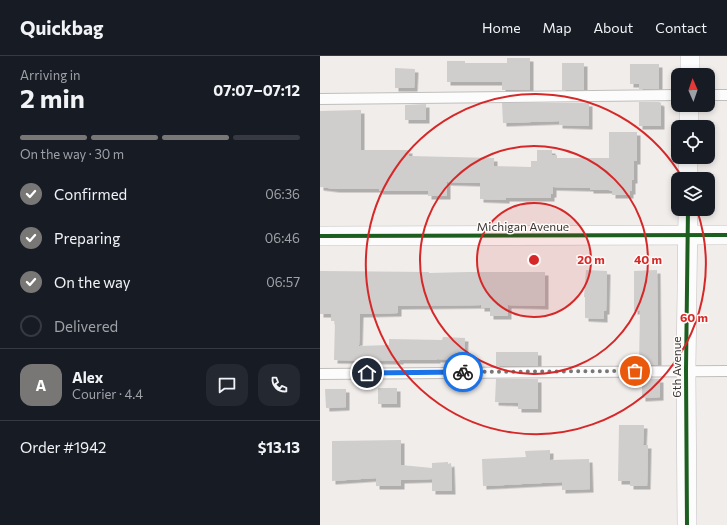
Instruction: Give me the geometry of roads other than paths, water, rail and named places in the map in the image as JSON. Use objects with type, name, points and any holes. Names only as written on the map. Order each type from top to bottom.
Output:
[{"type":"street","points":[[690,56],[690,68]]},
{"type":"street","name":"6th Avenue","points":[[687,525],[686,370],[688,216]]},
{"type":"street","name":"Michigan Avenue","points":[[320,236],[727,235]]},
{"type":"lane","points":[[320,99],[671,95]]},
{"type":"lane","points":[[715,95],[727,95]]},
{"type":"lane","points":[[320,374],[686,370],[727,371]]}]
